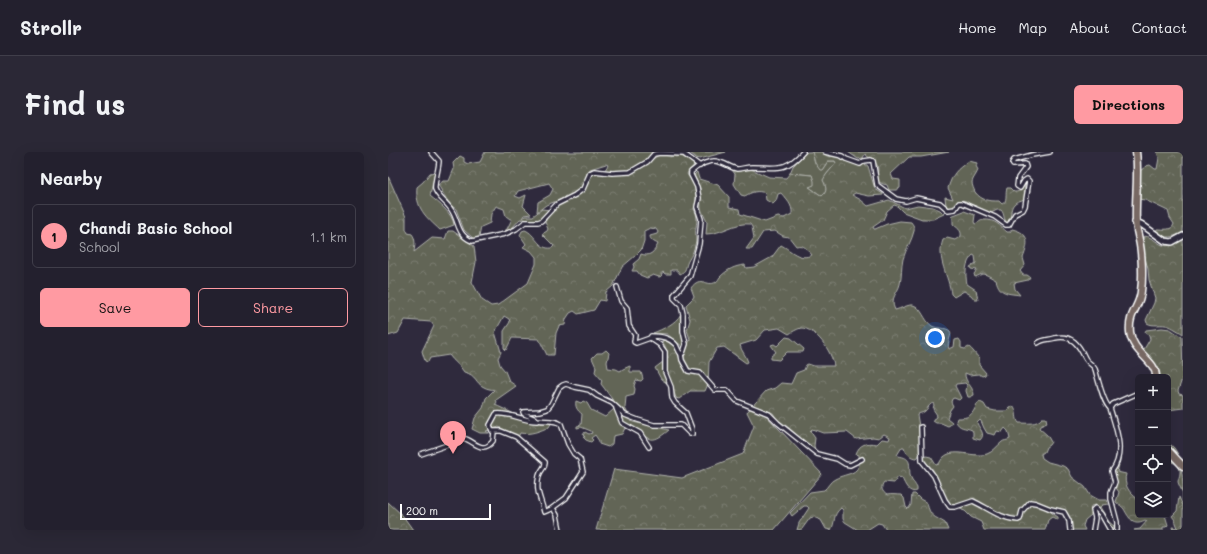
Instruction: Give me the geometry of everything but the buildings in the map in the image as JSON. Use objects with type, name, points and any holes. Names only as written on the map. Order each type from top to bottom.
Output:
[{"type":"highway","points":[[1136,152],[1136,222],[1140,248],[1141,292],[1131,316],[1130,334],[1132,343],[1155,368],[1156,374]]},
{"type":"highway","points":[[1171,453],[1183,466]]},
{"type":"street","points":[[431,152],[440,162],[435,186],[436,191],[452,211],[460,230],[472,241],[505,234],[516,229],[525,222],[541,221],[557,204],[582,190],[586,185],[590,173],[594,171],[612,173],[630,172],[647,162],[654,154],[660,153],[684,154],[700,166]]},
{"type":"street","points":[[803,152],[795,160],[783,168],[749,167],[736,169],[717,161],[710,161],[694,169],[691,173],[698,187],[698,207],[701,219],[699,244],[690,276],[674,295],[675,300],[681,305],[684,316],[683,331],[686,344],[682,354],[682,360],[688,371],[700,373],[715,390],[727,390],[737,401],[769,414],[817,454],[852,465],[862,459]]},
{"type":"street","points":[[825,152],[842,156],[860,164],[864,161],[873,161],[877,185],[896,199],[906,201],[916,198],[940,203],[948,210],[955,209],[959,203],[962,203],[995,216],[1006,225],[1010,225],[1015,214],[1023,210],[1025,206],[1029,180],[1027,179],[1024,181],[1020,188],[1017,186],[1018,178],[1026,167],[1024,164],[1013,165],[1012,163],[1014,160],[1050,152]]},
{"type":"street","points":[[1136,222],[1165,241],[1172,242],[1183,236]]},
{"type":"street","points":[[618,287],[621,301],[626,308],[629,326],[635,335],[634,342],[636,343],[650,338],[651,336],[667,338],[675,344],[682,354]]},
{"type":"street","points":[[1038,343],[1045,339],[1062,337],[1068,338],[1078,345],[1085,358],[1095,368],[1102,394],[1105,397],[1107,406],[1110,408],[1119,442],[1118,460],[1112,471],[1115,482],[1111,492],[1111,499],[1117,522],[1117,530]]},
{"type":"street","points":[[537,420],[524,414],[523,412],[540,411],[549,407],[556,391],[564,384],[589,390],[597,396],[612,402],[625,415],[642,422],[654,425],[681,425],[690,434],[692,433],[686,413],[672,399],[671,385],[665,372],[665,352],[660,345],[650,338]]},
{"type":"street","points":[[1110,408],[1113,404],[1135,394]]},
{"type":"street","points":[[616,407],[622,423],[640,434],[649,447]]},
{"type":"street","points":[[497,414],[508,415],[523,420],[553,420],[561,424],[568,444],[580,460],[583,470],[568,496],[553,508],[544,512],[538,495],[539,476],[545,465],[544,461],[516,437],[501,431],[494,432],[490,429],[490,425],[494,415],[497,414]]},
{"type":"street","points":[[921,427],[922,461],[934,476],[945,500],[950,506],[955,507],[973,501],[986,507],[994,514],[1017,520],[1020,519],[1025,507],[1030,502],[1033,502],[1050,509],[1065,512],[1069,521],[1070,530]]},
{"type":"street","points":[[421,454],[447,446],[463,438],[479,447],[486,447],[493,441],[494,432]]},
{"type":"street","points":[[553,508],[557,515],[560,530]]},
{"type":"street","points":[[1093,530],[1095,518],[1094,508],[1101,514],[1110,530]]},
{"type":"green space","points":[[485,152],[655,152],[643,163],[629,171],[606,171],[605,170],[608,165],[606,164],[590,169],[587,173],[585,183],[581,188],[568,197],[565,196],[562,199],[546,205],[537,212],[538,202],[550,195],[553,189],[549,183],[518,191],[515,196],[520,198],[526,195],[523,206],[531,214],[524,215],[522,218],[526,216],[533,216],[542,209],[550,210],[539,219],[520,219],[512,228],[504,233],[503,232],[507,229],[512,219],[506,216],[504,209],[496,206],[491,214],[490,223],[481,227],[479,237],[474,239],[464,230],[456,209],[448,201],[438,185],[443,181],[449,181],[454,169],[453,163],[460,156],[464,158],[464,162],[468,164],[480,162]]},
{"type":"green space","points":[[689,152],[726,152],[700,159],[696,158]]},
{"type":"green space","points":[[807,152],[812,152],[822,170],[828,161],[835,161],[836,163],[826,175],[824,180],[826,191],[822,196],[809,187],[812,175],[790,173],[793,166]]},
{"type":"green space","points":[[812,152],[822,152],[827,156],[837,156],[857,165],[865,164],[868,166],[875,189],[883,195],[869,196],[855,193],[852,195],[868,206],[889,200],[905,208],[918,205],[933,207],[940,210],[944,214],[933,219],[922,219],[903,212],[894,205],[887,211],[883,220],[873,227],[875,229],[900,221],[911,222],[914,227],[913,234],[903,259],[900,284],[893,299],[893,306],[895,310],[909,305],[919,308],[929,324],[950,331],[951,335],[948,344],[949,349],[954,347],[955,340],[959,339],[961,342],[961,348],[965,349],[969,347],[971,349],[979,358],[979,365],[986,373],[982,376],[979,374],[970,375],[965,373],[966,379],[974,392],[974,395],[970,397],[968,397],[966,391],[967,385],[965,383],[956,384],[955,386],[961,398],[959,400],[954,398],[952,399],[951,402],[953,406],[947,418],[952,422],[950,425],[948,426],[933,421],[937,415],[933,409],[933,403],[924,412],[917,415],[921,453],[917,458],[912,457],[907,453],[904,447],[902,447],[897,455],[908,460],[910,476],[917,488],[917,491],[914,492],[910,490],[902,478],[898,477],[894,483],[884,482],[882,486],[883,491],[887,495],[901,495],[904,498],[908,509],[911,505],[912,494],[915,494],[927,503],[931,514],[945,523],[948,530],[886,530],[882,524],[878,523],[867,530],[858,530],[845,522],[843,519],[843,510],[841,508],[836,513],[831,530],[826,529],[821,520],[813,517],[810,518],[802,529],[797,530],[799,523],[809,508],[804,506],[792,516],[790,513],[810,492],[824,490],[833,480],[856,470],[859,462],[859,455],[856,454],[861,446],[870,443],[877,444],[882,439],[889,440],[890,437],[884,434],[879,438],[873,437],[856,439],[847,432],[823,433],[812,429],[810,431],[815,438],[815,449],[813,450],[777,419],[773,413],[758,407],[822,474],[774,530],[596,530],[614,469],[682,478],[743,454],[754,426],[747,412],[766,391],[775,388],[781,383],[791,384],[796,373],[804,370],[808,364],[814,366],[834,366],[833,360],[827,348],[818,336],[807,329],[801,328],[789,334],[779,328],[765,330],[756,340],[740,345],[748,362],[746,363],[724,347],[717,348],[709,362],[708,384],[705,391],[690,391],[679,399],[676,398],[672,387],[661,379],[655,368],[668,358],[667,351],[662,341],[665,340],[675,347],[684,369],[688,370],[684,357],[690,339],[687,330],[690,320],[686,305],[694,296],[691,288],[695,284],[698,282],[710,284],[717,282],[726,272],[738,266],[745,265],[746,268],[754,267],[772,257],[781,245],[799,256],[803,257],[812,255],[803,246],[796,246],[789,237],[783,236],[775,231],[763,232],[752,249],[746,249],[754,238],[750,224],[739,225],[706,234],[707,222],[701,209],[700,188],[694,175],[697,172],[699,179],[718,185],[729,197],[729,207],[739,209],[740,214],[765,222],[778,217],[784,218],[792,214],[789,202],[781,193],[778,194],[776,201],[773,204],[766,200],[765,193],[762,192],[750,193],[745,196],[741,195],[734,184],[735,174],[732,170],[748,169],[769,177],[786,178],[790,173],[812,175],[814,185],[809,187],[822,196],[826,189],[823,180],[836,163],[835,161],[828,161],[822,170],[820,170],[815,163]]},
{"type":"green space","points":[[848,152],[949,152],[921,157],[909,157],[891,174],[893,179],[900,180],[900,188],[896,190],[889,190],[887,185],[878,182],[878,169],[874,161],[865,154],[863,158],[858,159]]},
{"type":"green space","points":[[1157,152],[1183,152],[1183,232],[1170,237],[1159,235],[1156,232],[1157,229],[1167,229],[1173,226],[1174,224],[1168,211],[1145,200],[1138,199],[1139,172],[1146,166],[1150,165],[1157,169],[1159,158]]},
{"type":"green space","points":[[661,155],[681,156],[694,163],[693,167],[687,174],[695,189],[696,200],[694,209],[697,218],[696,240],[685,270],[680,274],[677,270],[671,270],[671,274],[665,274],[663,272],[661,275],[662,276],[659,277],[653,275],[647,278],[640,275],[637,271],[632,271],[634,267],[633,264],[639,259],[641,254],[651,254],[658,244],[652,241],[650,237],[657,234],[658,232],[656,229],[650,228],[644,231],[644,241],[641,250],[622,267],[613,286],[606,292],[605,301],[600,300],[594,310],[578,314],[574,311],[570,313],[566,319],[565,325],[559,326],[556,333],[554,355],[547,355],[539,339],[512,338],[506,350],[504,348],[504,331],[510,322],[509,319],[504,316],[495,332],[501,352],[498,358],[500,365],[505,371],[509,381],[516,386],[496,400],[497,402],[495,405],[530,420],[537,422],[552,422],[549,427],[531,433],[520,433],[518,437],[499,427],[486,431],[489,433],[480,433],[472,429],[475,418],[483,408],[486,398],[494,390],[481,385],[474,377],[464,372],[449,355],[430,358],[428,362],[425,361],[422,351],[434,326],[431,322],[405,320],[398,333],[388,336],[388,176],[406,217],[406,229],[414,238],[414,252],[432,238],[445,239],[448,231],[453,231],[474,246],[476,262],[472,282],[482,300],[491,306],[498,305],[528,283],[536,264],[536,257],[531,251],[523,247],[526,244],[520,235],[522,231],[525,230],[529,232],[543,247],[552,248],[554,246],[542,234],[548,229],[545,222],[552,210],[557,205],[584,190],[593,173],[629,174]]},
{"type":"green space","points":[[969,161],[977,163],[976,166],[978,170],[972,183],[975,192],[983,199],[989,201],[999,201],[1002,204],[1006,199],[1007,188],[1010,188],[1014,192],[1019,191],[1025,183],[1024,199],[1016,202],[1013,206],[1009,221],[1007,223],[1001,210],[991,213],[973,206],[966,201],[959,203],[950,209],[946,206],[945,197],[953,199],[948,188],[953,175]]},
{"type":"green space","points":[[435,172],[430,196],[448,213],[454,225],[440,230],[422,212],[417,194],[417,187],[430,173]]},
{"type":"green space","points":[[964,211],[975,215],[975,224],[983,220],[988,220],[997,223],[1007,232],[1010,232],[1012,229],[1022,233],[1025,236],[1027,243],[1023,258],[1025,265],[1020,271],[1023,275],[1030,277],[1028,280],[1014,283],[1015,289],[1020,295],[1004,292],[999,288],[996,280],[986,274],[975,277],[974,274],[977,270],[971,269],[970,267],[976,263],[975,256],[973,255],[968,261],[966,280],[967,284],[976,290],[978,300],[975,300],[971,295],[964,291],[954,297],[951,294],[942,261],[941,247],[943,240],[947,238],[955,240],[961,236],[960,231],[953,224],[953,218],[951,216]]},
{"type":"green space","points":[[1144,236],[1167,246],[1174,244],[1183,238],[1183,334],[1169,326],[1152,325],[1147,323],[1146,320],[1155,298],[1149,280],[1144,254],[1142,240]]},
{"type":"green space","points":[[681,314],[683,347],[667,334],[653,333],[665,328]]},
{"type":"green space","points":[[1162,328],[1170,329],[1182,337],[1183,376],[1178,391],[1179,394],[1183,395],[1183,408],[1171,410],[1171,374],[1156,374],[1143,351],[1150,339],[1149,335],[1145,332],[1146,330]]},
{"type":"green space","points":[[786,337],[791,338],[804,349],[803,352],[787,352],[779,360],[771,359],[771,356],[776,352],[771,345],[774,344],[777,346]]},
{"type":"green space","points":[[606,350],[609,353],[607,362],[608,368],[620,371],[630,366],[630,372],[641,372],[643,379],[641,381],[636,380],[634,395],[626,397],[625,408],[628,414],[623,411],[613,400],[601,384],[602,380],[595,372],[596,367],[592,358],[597,353],[602,353]]},
{"type":"green space","points":[[576,401],[581,403],[583,401],[587,403],[591,410],[605,417],[614,409],[633,422],[669,430],[658,438],[650,439],[632,426],[625,428],[622,434],[613,436],[612,444],[608,447],[599,444],[599,441],[595,435],[591,438],[593,440],[591,442],[586,440],[583,435],[585,432],[589,434],[592,433],[591,431],[581,427],[577,428],[577,426],[581,425],[582,414],[577,408]]},
{"type":"green space","points":[[980,402],[984,404],[987,409],[995,411],[1006,411],[1013,406],[1019,423],[1035,423],[1042,418],[1046,418],[1047,423],[1039,428],[1047,435],[1051,442],[1041,454],[1042,458],[1048,462],[1068,469],[1072,477],[1085,487],[1090,495],[1099,500],[1107,500],[1108,504],[1100,507],[1109,522],[1114,526],[1114,530],[1111,530],[1109,524],[1095,505],[1091,506],[1091,515],[1085,520],[1083,526],[1085,530],[1071,530],[1067,512],[1056,509],[1050,510],[1058,517],[1058,520],[1052,517],[1048,520],[1045,530],[984,530],[981,522],[971,517],[960,507],[972,502],[989,510],[989,508],[973,499],[957,506],[952,506],[949,504],[943,495],[933,470],[925,461],[924,457],[931,457],[936,465],[939,464],[948,454],[987,454],[1003,441],[1010,439],[1008,431],[1005,428],[1002,432],[997,431],[995,435],[987,433],[980,420],[977,423],[982,432],[982,438],[980,440],[973,438],[972,430],[961,427],[957,424],[957,418],[970,416],[977,404]]},
{"type":"green space","points":[[1171,445],[1178,455],[1182,470],[1183,494],[1178,482],[1180,470],[1175,463],[1171,462]]},
{"type":"green space","points":[[1119,465],[1117,472],[1126,474],[1126,485],[1135,496],[1135,518],[1166,518],[1168,525],[1163,527],[1163,530],[1134,530],[1140,529],[1147,521],[1134,522],[1116,502],[1119,492],[1116,488],[1114,472]]},
{"type":"green space","points":[[1179,497],[1183,506],[1183,530],[1173,530],[1172,527],[1178,528],[1172,516],[1177,511]]},
{"type":"green space","points":[[388,502],[403,516],[413,530],[388,530]]},
{"type":"place","name":"Chandi Basic School","points":[[453,454]]}]
